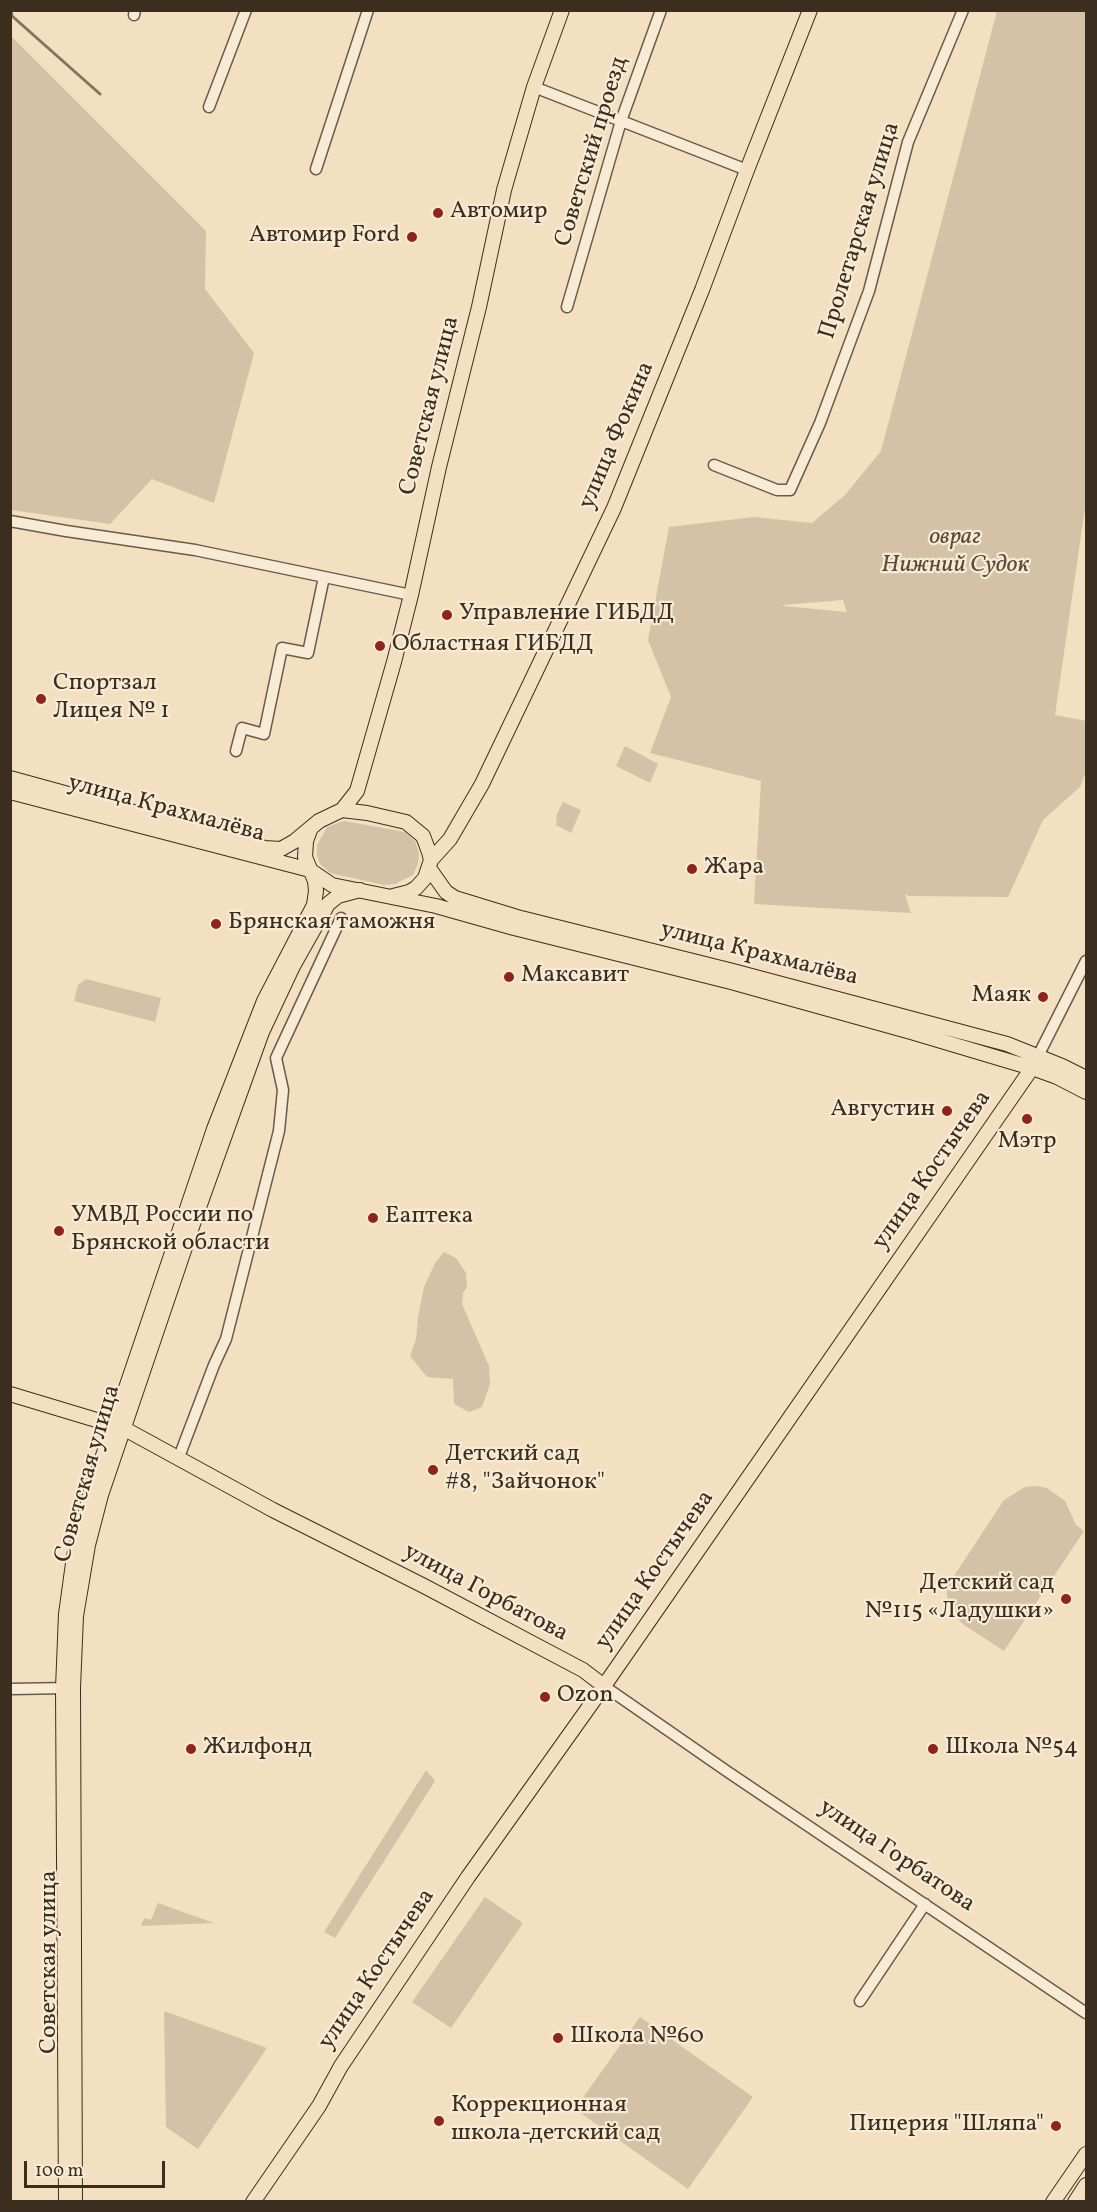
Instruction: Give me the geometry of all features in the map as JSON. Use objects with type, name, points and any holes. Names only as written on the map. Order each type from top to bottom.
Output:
[{"type":"main road","name":"Советская улица","points":[[342,810],[357,791],[411,595],[504,190],[534,87],[562,10]]},
{"type":"main road","name":"улица Фокина","points":[[430,864],[450,839],[483,784],[614,508],[702,290],[810,10]]},
{"type":"main road","points":[[10,778],[265,848],[281,849],[325,818],[342,810],[368,813],[406,822],[413,826],[426,841],[430,864],[424,878],[416,888],[401,895],[391,896],[332,885],[310,870],[305,857],[306,841],[310,830]]},
{"type":"main road","name":"улица Крахмалёва","points":[[10,792],[310,870]]},
{"type":"main road","name":"улица Крахмалёва","points":[[430,864],[446,892],[455,898],[517,917],[733,971],[1007,1044],[1057,1077],[1086,1092]]},
{"type":"main road","name":"Советская улица","points":[[66,2202],[63,2063],[68,1688],[84,1560],[118,1427],[189,1200],[253,1027],[314,905],[316,891],[310,870]]},
{"type":"main road","name":"Советская улица","points":[[118,1427],[266,1023],[293,966],[328,904],[338,896],[360,890]]},
{"type":"main road","name":"улица Крахмалёва","points":[[391,896],[740,984],[1035,1062],[1086,1078]]},
{"type":"main road","name":"улица Костычева","points":[[254,2202],[319,2106],[341,2066],[529,1789],[604,1686],[1035,1062]]},
{"type":"main road","name":"улица Горбатова","points":[[10,1395],[118,1427],[583,1670],[604,1686]]},
{"type":"main road","name":"Советская улица","points":[[68,1688],[75,2202]]},
{"type":"main road","points":[[1053,2202],[1086,2154]]},
{"type":"main road","points":[[1075,2202],[1086,2185]]},
{"type":"street","points":[[210,108],[246,10]]},
{"type":"street","points":[[316,169],[368,10]]},
{"type":"street","name":"Советский проезд","points":[[567,307],[621,121],[661,10]]},
{"type":"street","name":"Пролетарская улица","points":[[714,465],[777,490],[790,490],[820,423],[869,291],[908,142],[963,10]]},
{"type":"street","points":[[534,87],[747,170]]},
{"type":"street","points":[[10,521],[195,550],[411,595]]},
{"type":"street","points":[[236,751],[242,728],[264,734],[282,648],[308,653],[324,577]]},
{"type":"street","points":[[179,1457],[226,1339],[279,1131],[283,1090],[276,1058],[341,918]]},
{"type":"street","name":"улица Костычева","points":[[1035,1062],[1086,961]]},
{"type":"street","name":"улица Горбатова","points":[[604,1686],[1086,2013]]},
{"type":"street","points":[[10,1689],[68,1688]]},
{"type":"street","points":[[860,2001],[925,1904]]},
{"type":"green space","name":"овраг Нижний Судок","points":[[997,11],[1086,11],[1086,501],[1055,715],[1086,721],[1086,771],[1080,787],[1043,820],[1008,897],[909,896],[905,894],[911,913],[754,904],[761,781],[650,753],[671,697],[648,640],[669,527],[754,517],[812,523],[845,495],[881,451]],"holes":[[[843,600],[847,612],[783,606],[783,605]]]},
{"type":"green space","points":[[10,35],[206,231],[205,289],[254,353],[214,503],[152,479],[110,524],[11,510]]},
{"type":"green space","points":[[625,746],[658,764],[650,783],[616,766]]},
{"type":"green space","points":[[563,802],[581,810],[571,833],[556,825],[557,814]]},
{"type":"green space","points":[[344,821],[405,832],[415,841],[419,853],[418,864],[413,875],[395,884],[384,885],[330,873],[320,864],[317,845],[327,827]]},
{"type":"green space","points":[[86,979],[161,998],[155,1022],[74,1001],[78,985]]},
{"type":"green space","points":[[444,1252],[456,1258],[466,1273],[467,1287],[463,1293],[462,1304],[489,1366],[490,1384],[482,1407],[469,1412],[454,1404],[453,1379],[427,1377],[410,1356],[416,1339],[424,1287],[435,1263]]},
{"type":"green space","points":[[1025,1487],[1047,1488],[1065,1501],[1076,1525],[1084,1531],[1004,1651],[964,1625],[955,1616],[947,1595],[948,1585],[1004,1500]]},
{"type":"green space","points":[[426,1770],[435,1781],[335,1938],[324,1932]]},
{"type":"green space","points":[[485,1897],[523,1923],[451,2028],[412,2002]]},
{"type":"green space","points":[[158,1903],[214,1923],[141,1926],[144,1918],[151,1920]]},
{"type":"green space","points":[[164,2011],[267,2048],[198,2149],[166,2127]]},
{"type":"green space","points":[[640,2017],[753,2097],[688,2189],[575,2109]]},
{"type":"waterway","points":[[11,10],[12,16],[100,94]]},
{"type":"place","name":"Автомир","points":[[438,213]]},
{"type":"place","name":"Автомир Ford","points":[[412,237]]},
{"type":"place","name":"Управление ГИБДД","points":[[447,615]]},
{"type":"place","name":"Областная ГИБДД","points":[[380,646]]},
{"type":"place","name":"Спортзал Лицея № 1","points":[[41,699]]},
{"type":"place","name":"Жара","points":[[692,869]]},
{"type":"place","name":"Брянская таможня","points":[[216,924]]},
{"type":"place","name":"Максавит","points":[[509,977]]},
{"type":"place","name":"Маяк","points":[[1043,997]]},
{"type":"place","name":"Августин","points":[[947,1111]]},
{"type":"place","name":"Мэтр","points":[[1027,1119]]},
{"type":"place","name":"Еаптека","points":[[373,1218]]},
{"type":"place","name":"УМВД России по Брянской области","points":[[59,1231]]},
{"type":"place","name":"Детский сад #8, \"Зайчонок\"","points":[[433,1470]]},
{"type":"place","name":"Детский сад №115 «Ладушки»","points":[[1066,1599]]},
{"type":"place","name":"Ozon","points":[[545,1697]]},
{"type":"place","name":"Жилфонд","points":[[191,1749]]},
{"type":"place","name":"Школа №54","points":[[933,1749]]},
{"type":"place","name":"Школа №60","points":[[558,2038]]},
{"type":"place","name":"Коррекционная школа-детский сад","points":[[439,2121]]},
{"type":"place","name":"Пицерия \"Шляпа\"","points":[[1056,2126]]}]
